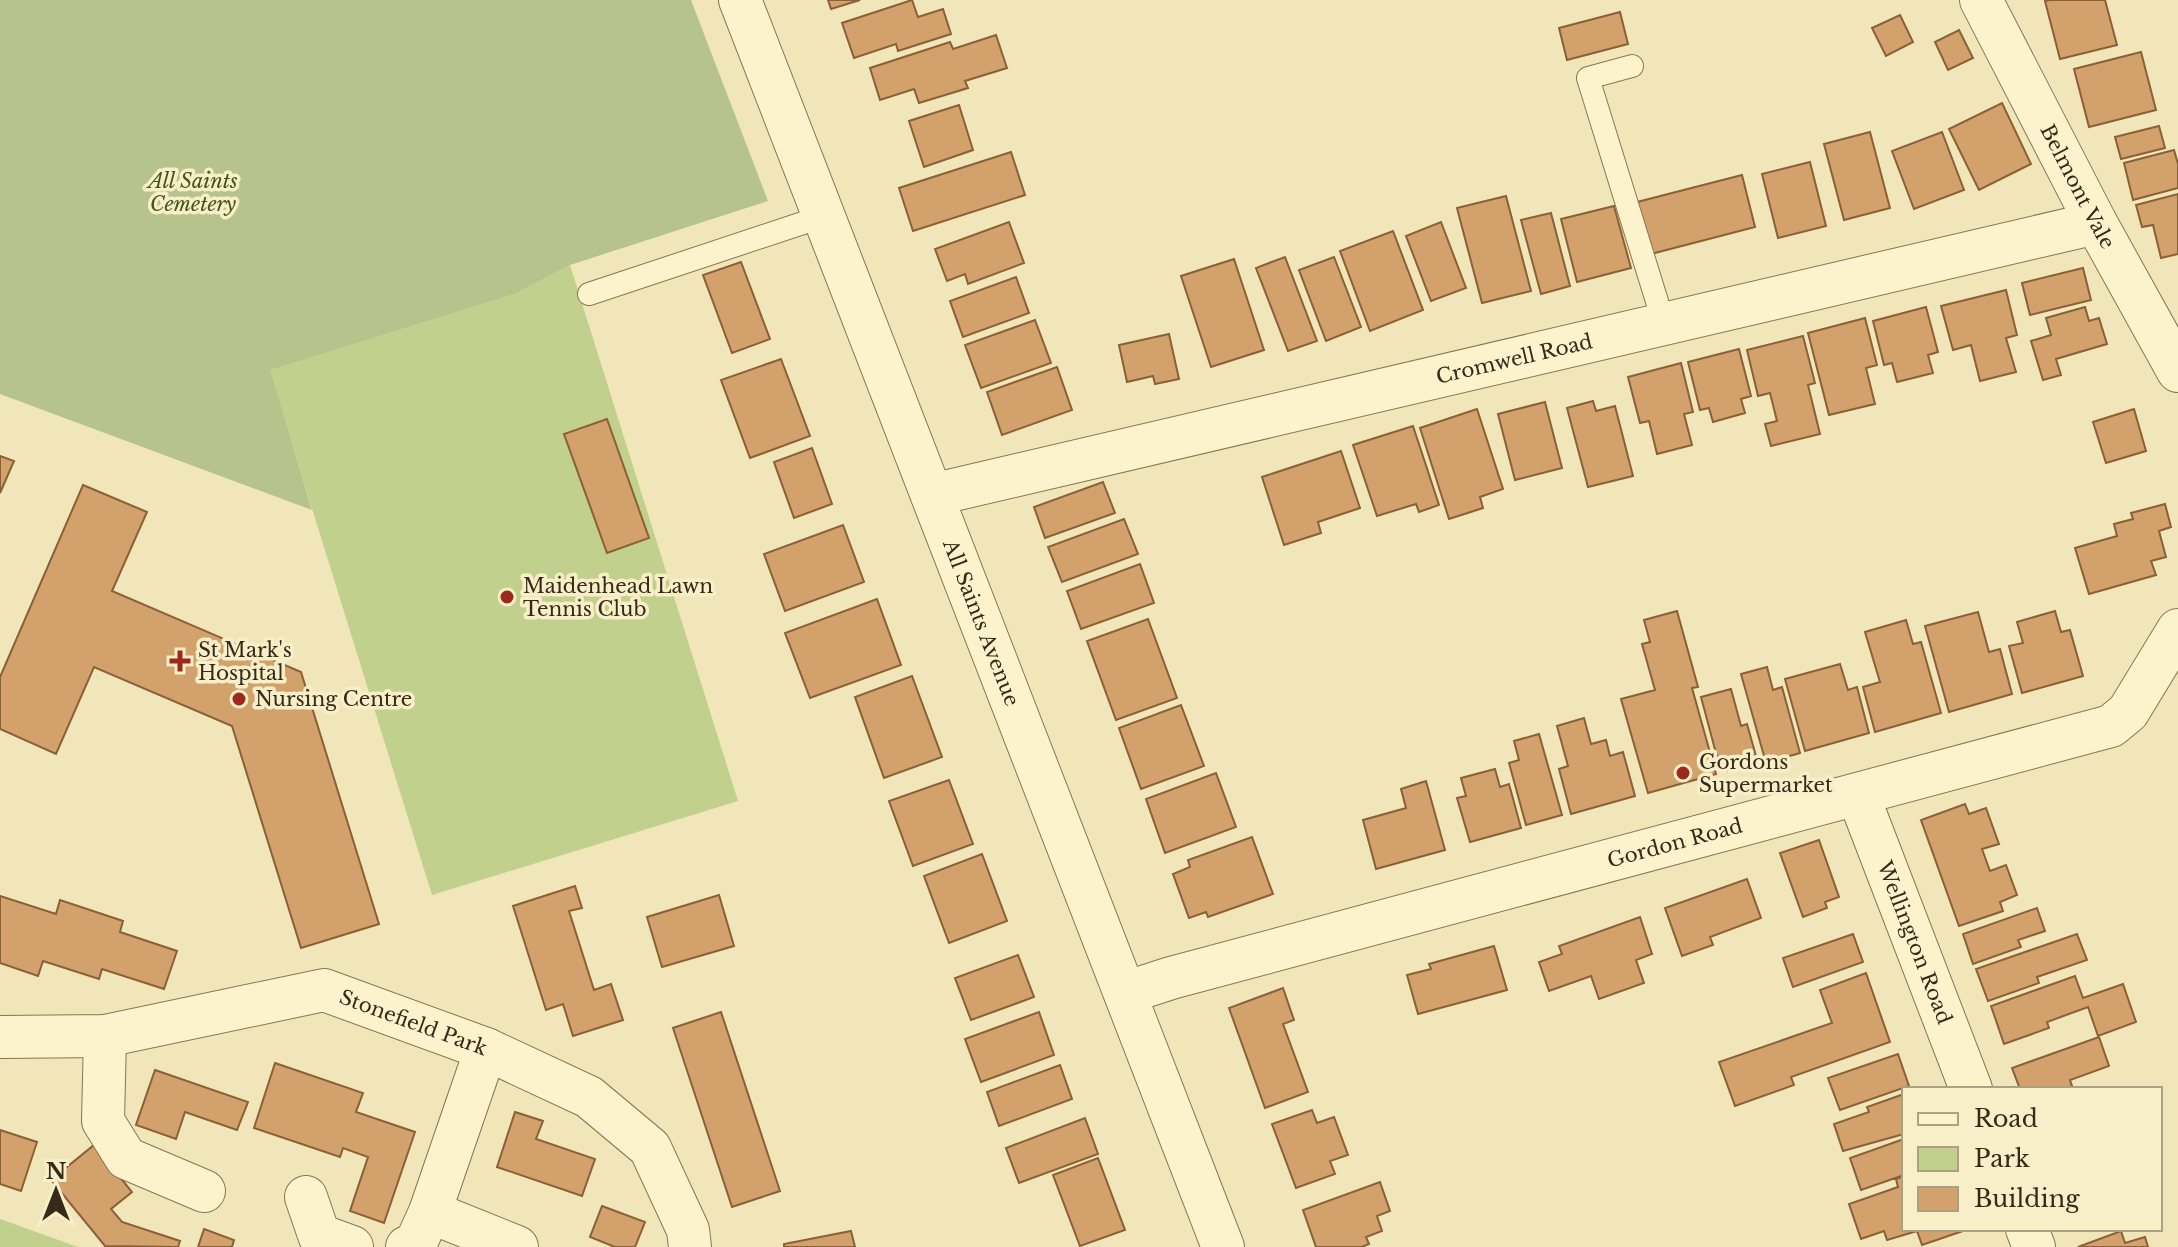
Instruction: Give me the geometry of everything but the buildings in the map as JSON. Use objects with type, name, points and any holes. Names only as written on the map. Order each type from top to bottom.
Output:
[{"type":"street","name":"All Saints Avenue","points":[[740,0],[1223,1247]]},
{"type":"street","name":"Belmont Vale","points":[[1981,0],[2096,223],[2178,371]]},
{"type":"street","name":"Cromwell Road","points":[[932,495],[2096,223]]},
{"type":"street","name":"Gordon Road","points":[[1125,993],[2111,726],[2128,712],[2172,658]]},
{"type":"street","name":"Wellington Road","points":[[1858,795],[1970,1087]]},
{"type":"street","name":"Stonefield Park","points":[[0,1037],[105,1036],[324,990],[486,1049],[589,1097],[650,1148],[688,1230],[690,1247]]},
{"type":"street","points":[[105,1036],[103,1121],[126,1158],[204,1191]]},
{"type":"street","points":[[407,1247],[415,1245],[430,1212],[486,1049]]},
{"type":"street","points":[[306,1197],[319,1235],[352,1247]]},
{"type":"street","points":[[430,1212],[517,1247]]},
{"type":"lane","points":[[1632,66],[1588,78],[1664,324]]},
{"type":"lane","points":[[589,294],[824,216]]},
{"type":"green space","name":"All Saints Cemetery","points":[[0,0],[691,0],[768,201],[570,265],[515,294],[270,370],[312,510],[0,394]]},
{"type":"green space","name":"Maidenhead Lawn Tennis Club","points":[[570,265],[738,801],[432,895],[269,370],[515,294]]},
{"type":"green space","points":[[0,1219],[78,1247],[0,1247]]},
{"type":"place","name":"Maidenhead Lawn Tennis Club","points":[[507,597]]},
{"type":"place","name":"St Mark's Hospital","points":[[180,661]]},
{"type":"place","name":"Nursing Centre","points":[[239,699]]},
{"type":"place","name":"Gordons Supermarket","points":[[1683,773]]}]
